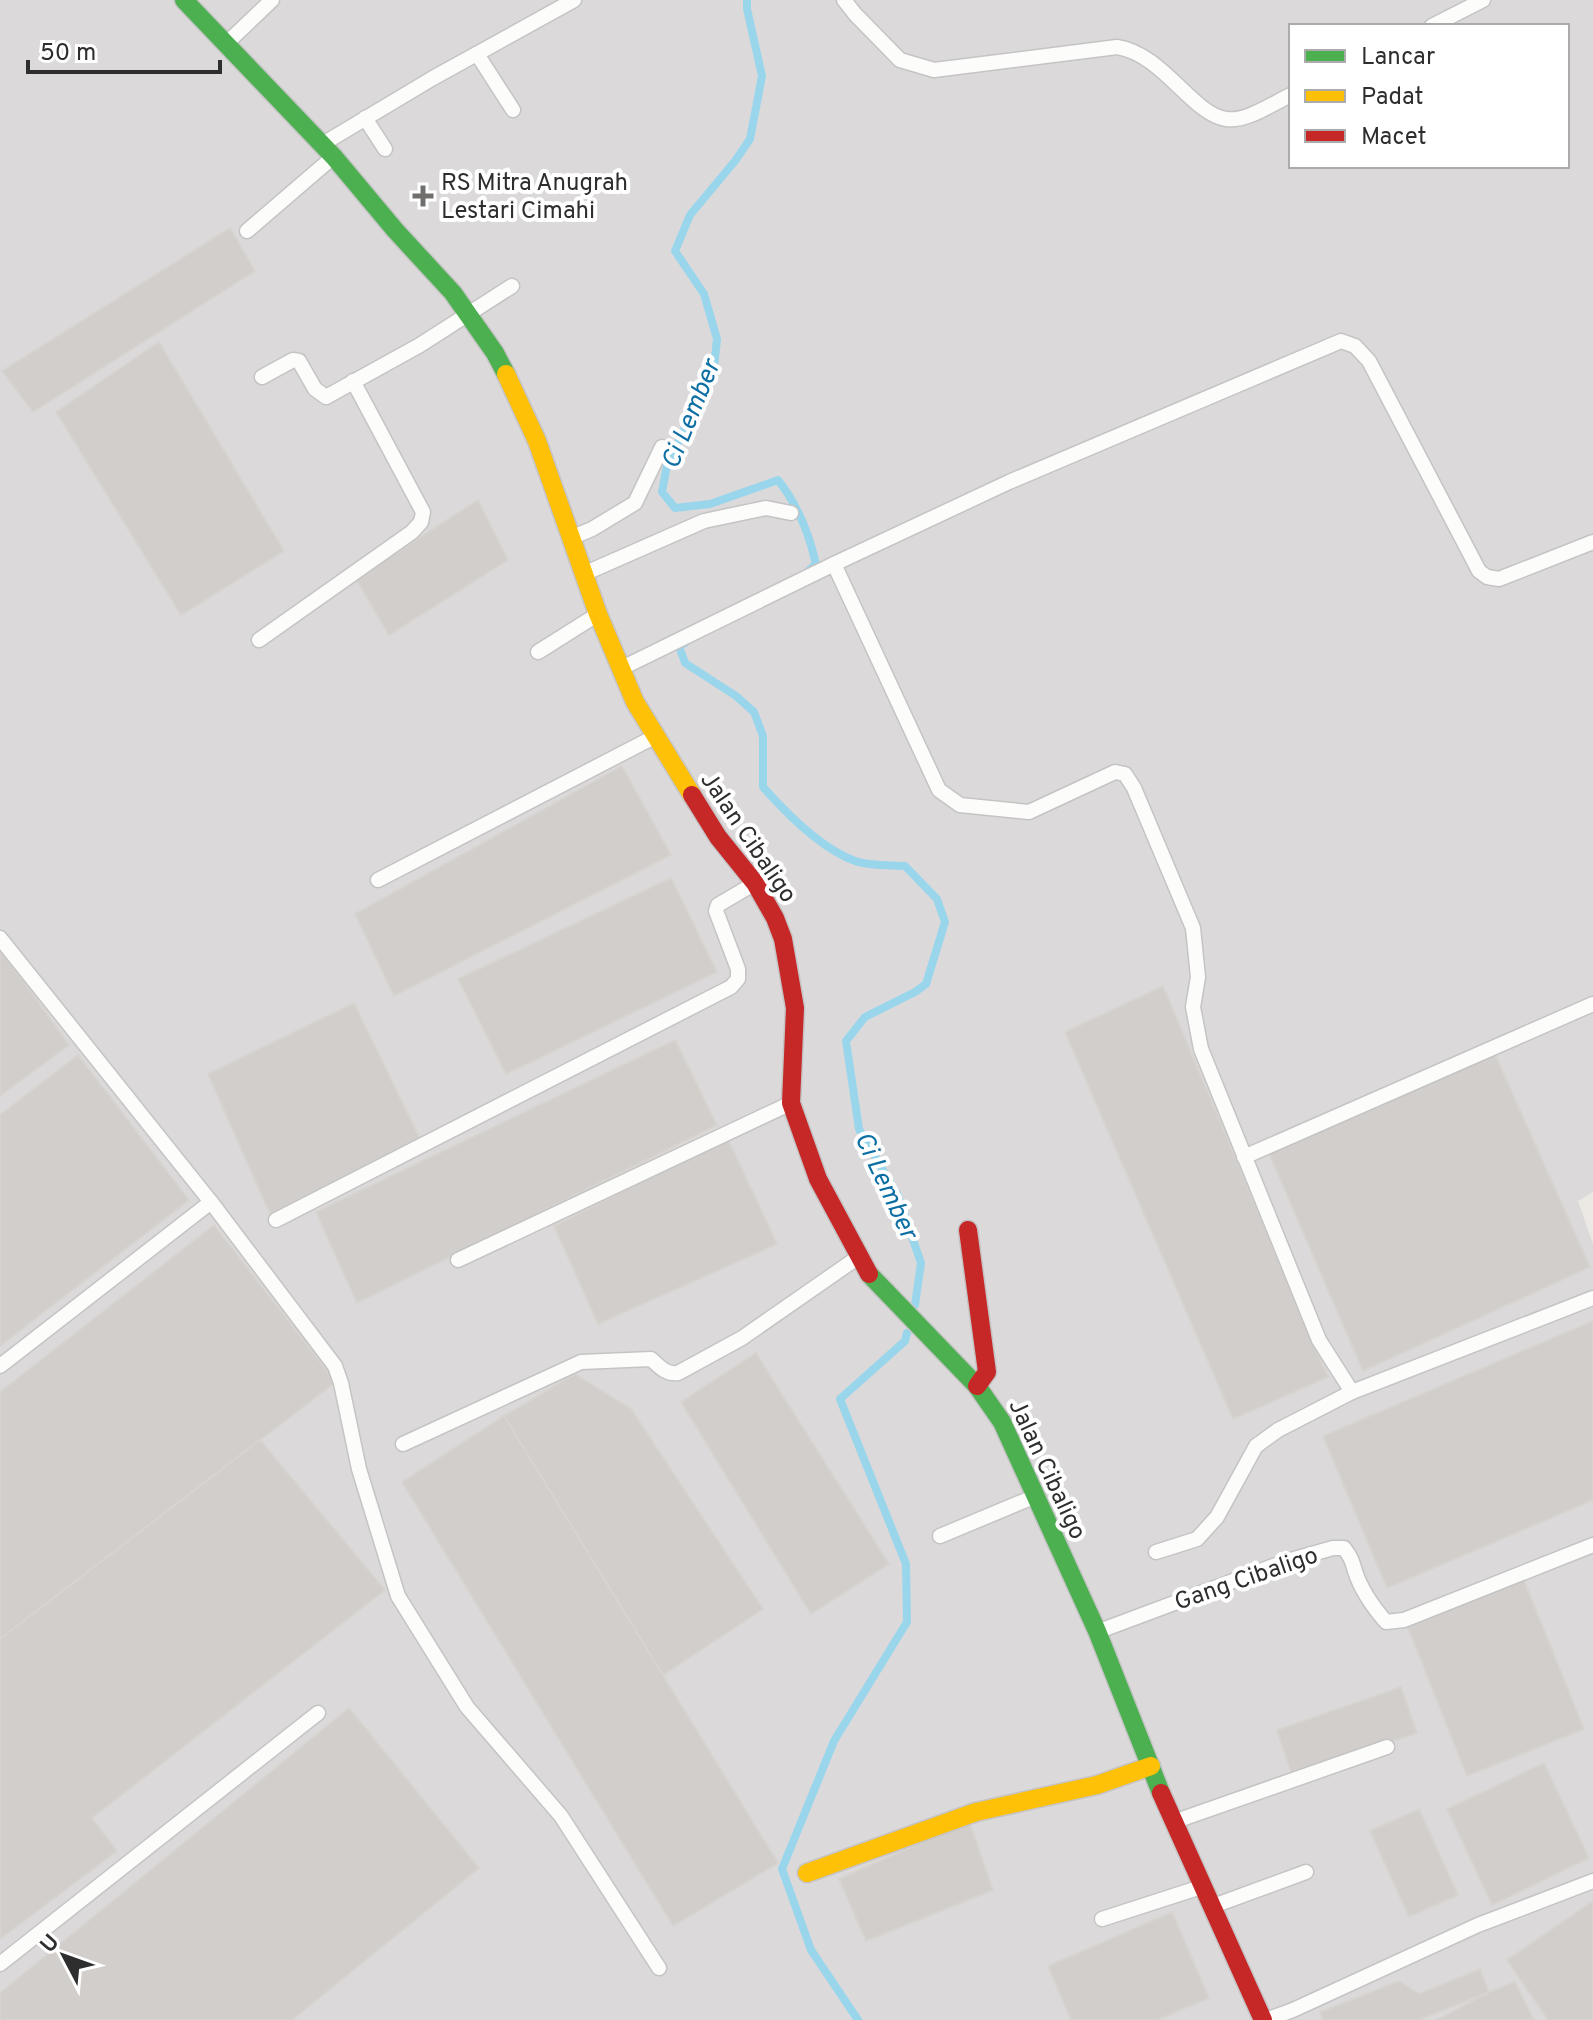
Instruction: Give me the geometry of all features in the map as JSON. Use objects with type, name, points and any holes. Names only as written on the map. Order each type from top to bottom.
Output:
[{"type":"main road","name":"Jalan Cibaligo","points":[[184,0],[328,151],[468,313],[495,353],[537,441],[582,574],[635,702],[718,837],[755,883],[775,918],[790,970],[795,1008],[791,1103],[818,1179],[871,1278],[977,1386],[1002,1422],[1097,1631],[1173,1822],[1264,2020]]},
{"type":"main road","points":[[968,1230],[987,1372],[977,1386]]},
{"type":"main road","points":[[807,1873],[976,1812],[1097,1785],[1151,1766]]},
{"type":"lane","points":[[226,44],[272,0]]},
{"type":"lane","points":[[247,231],[365,118],[574,0]]},
{"type":"lane","points":[[844,0],[900,60],[934,70],[1117,47],[1128,48],[1159,66],[1207,111],[1227,119],[1246,116],[1289,96]]},
{"type":"lane","points":[[1436,24],[1483,0]]},
{"type":"lane","points":[[477,54],[513,110]]},
{"type":"lane","points":[[365,118],[385,149]]},
{"type":"lane","points":[[262,377],[293,360],[302,365],[315,389],[326,397],[420,345],[512,286]]},
{"type":"lane","points":[[621,668],[1009,482],[1341,341],[1355,346],[1369,361],[1479,571],[1487,577],[1499,579],[1593,542]]},
{"type":"lane","points":[[259,640],[412,532],[421,522],[423,512],[353,381]]},
{"type":"lane","points":[[569,538],[592,529],[635,503],[662,447]]},
{"type":"lane","points":[[582,574],[704,521],[766,508],[791,513]]},
{"type":"lane","points":[[834,564],[939,790],[960,805],[1029,812],[1108,774],[1125,774],[1145,813],[1193,928],[1198,977],[1193,1007],[1195,1027],[1319,1340],[1352,1392]]},
{"type":"lane","points":[[538,652],[598,614]]},
{"type":"lane","points":[[378,880],[655,737]]},
{"type":"lane","points":[[276,1220],[731,987],[738,979],[738,969],[716,911],[718,905],[755,883]]},
{"type":"lane","points":[[0,938],[211,1202],[335,1366],[359,1469],[398,1596],[467,1707],[561,1816],[659,1968]]},
{"type":"lane","points":[[1244,1157],[1593,1004]]},
{"type":"lane","points":[[458,1260],[791,1103]]},
{"type":"lane","points":[[0,1366],[211,1202]]},
{"type":"lane","points":[[403,1444],[581,1362],[651,1359],[663,1370],[678,1373],[742,1338],[858,1258]]},
{"type":"lane","points":[[1156,1552],[1197,1539],[1217,1517],[1256,1446],[1278,1430],[1352,1392],[1593,1298]]},
{"type":"lane","points":[[940,1536],[1035,1497]]},
{"type":"lane","name":"Gang Cibaligo","points":[[1097,1631],[1287,1561],[1333,1548],[1344,1548],[1353,1558],[1355,1572],[1372,1606],[1386,1622],[1404,1620],[1593,1545]]},
{"type":"lane","points":[[0,1964],[318,1713]]},
{"type":"lane","points":[[1173,1822],[1387,1747]]},
{"type":"lane","points":[[1212,1906],[1306,1872]]},
{"type":"lane","points":[[1264,2020],[1293,2010],[1478,1925],[1593,1881]]},
{"type":"lane","points":[[1102,1919],[1202,1887]]},
{"type":"shaded area","points":[[0,0],[1593,0],[1593,1192],[1578,1201],[1593,1244],[1593,2020],[0,2020]]},
{"type":"building","points":[[230,228],[255,271],[33,412],[2,371]]},
{"type":"building","points":[[159,342],[284,551],[181,615],[56,412]]},
{"type":"building","points":[[478,500],[508,560],[389,635],[356,579]]},
{"type":"building","points":[[622,766],[671,855],[394,996],[355,914]]},
{"type":"building","points":[[671,878],[717,972],[506,1074],[458,979]]},
{"type":"building","points":[[0,949],[69,1045],[0,1096]]},
{"type":"building","points":[[1163,986],[1328,1377],[1233,1419],[1065,1032]]},
{"type":"building","points":[[354,1003],[421,1141],[271,1216],[208,1074]]},
{"type":"building","points":[[675,1040],[717,1125],[357,1303],[316,1212]]},
{"type":"building","points":[[1494,1052],[1590,1267],[1363,1371],[1268,1151]]},
{"type":"building","points":[[78,1055],[189,1200],[0,1346],[0,1115]]},
{"type":"building","points":[[727,1137],[777,1244],[598,1324],[554,1226]]},
{"type":"building","points":[[214,1225],[336,1382],[0,1639],[0,1392]]},
{"type":"building","points":[[1593,1321],[1593,1500],[1387,1588],[1323,1436]]},
{"type":"building","points":[[756,1353],[889,1564],[811,1614],[681,1402]]},
{"type":"building","points":[[575,1374],[631,1409],[763,1609],[663,1675],[504,1416]]},
{"type":"building","points":[[504,1416],[778,1863],[673,1926],[402,1482]]},
{"type":"building","points":[[260,1440],[385,1590],[92,1818],[117,1851],[0,1939],[0,1639]]},
{"type":"building","points":[[1523,1578],[1584,1729],[1467,1776],[1407,1625]]},
{"type":"building","points":[[1401,1687],[1417,1733],[1292,1775],[1277,1730]]},
{"type":"building","points":[[349,1708],[479,1868],[292,2020],[0,2020],[0,1993]]},
{"type":"building","points":[[1544,1763],[1589,1858],[1492,1905],[1447,1809]]},
{"type":"building","points":[[1419,1809],[1458,1895],[1409,1917],[1370,1831]]},
{"type":"building","points":[[969,1821],[993,1890],[866,1941],[839,1879]]},
{"type":"building","points":[[1593,1901],[1593,2020],[1548,2020],[1507,1960]]},
{"type":"building","points":[[1172,1912],[1209,1998],[1157,2020],[1071,2020],[1048,1966]]},
{"type":"building","points":[[1480,1969],[1489,1992],[1419,2020],[1323,2020],[1320,2012],[1399,1981],[1419,1994]]},
{"type":"building","points":[[1515,1982],[1534,2020],[1437,2020],[1489,1992]]},
{"type":"waterway","name":"Ci Lember","points":[[747,0],[762,76],[750,139],[690,215],[675,251],[704,294],[717,339],[714,368],[667,465],[662,492],[675,508],[710,504],[778,480],[797,509],[810,541],[816,564],[807,572]]},
{"type":"waterway","name":"Ci Lember","points":[[685,643],[679,646],[685,663],[736,696],[754,712],[763,736],[763,787],[772,797],[805,829],[843,855],[867,864],[905,866],[937,899],[945,922],[926,984],[865,1017],[846,1041],[859,1129],[898,1196],[921,1263],[915,1305]]},
{"type":"waterway","name":"Ci Lember","points":[[858,2020],[811,1950],[782,1869],[834,1741],[907,1622],[906,1564],[840,1399],[905,1341],[907,1333]]},
{"type":"traffic: fast","points":[[184,0],[334,157],[453,293],[506,374]]},
{"type":"traffic: fast","points":[[869,1274],[977,1386],[1002,1422],[1097,1631],[1161,1793]]},
{"type":"traffic: slow","points":[[506,374],[537,441],[598,614],[635,702],[692,795]]},
{"type":"traffic: slow","points":[[807,1873],[976,1812],[1097,1785],[1151,1766]]},
{"type":"traffic: jam","points":[[692,795],[718,837],[755,883],[783,939],[795,1008],[791,1103],[818,1179],[869,1274]]},
{"type":"traffic: jam","points":[[968,1230],[987,1372],[977,1386]]},
{"type":"traffic: jam","points":[[1161,1793],[1263,2020]]},
{"type":"place","name":"RS Mitra Anugrah Lestari Cimahi","points":[[423,196]]}]
